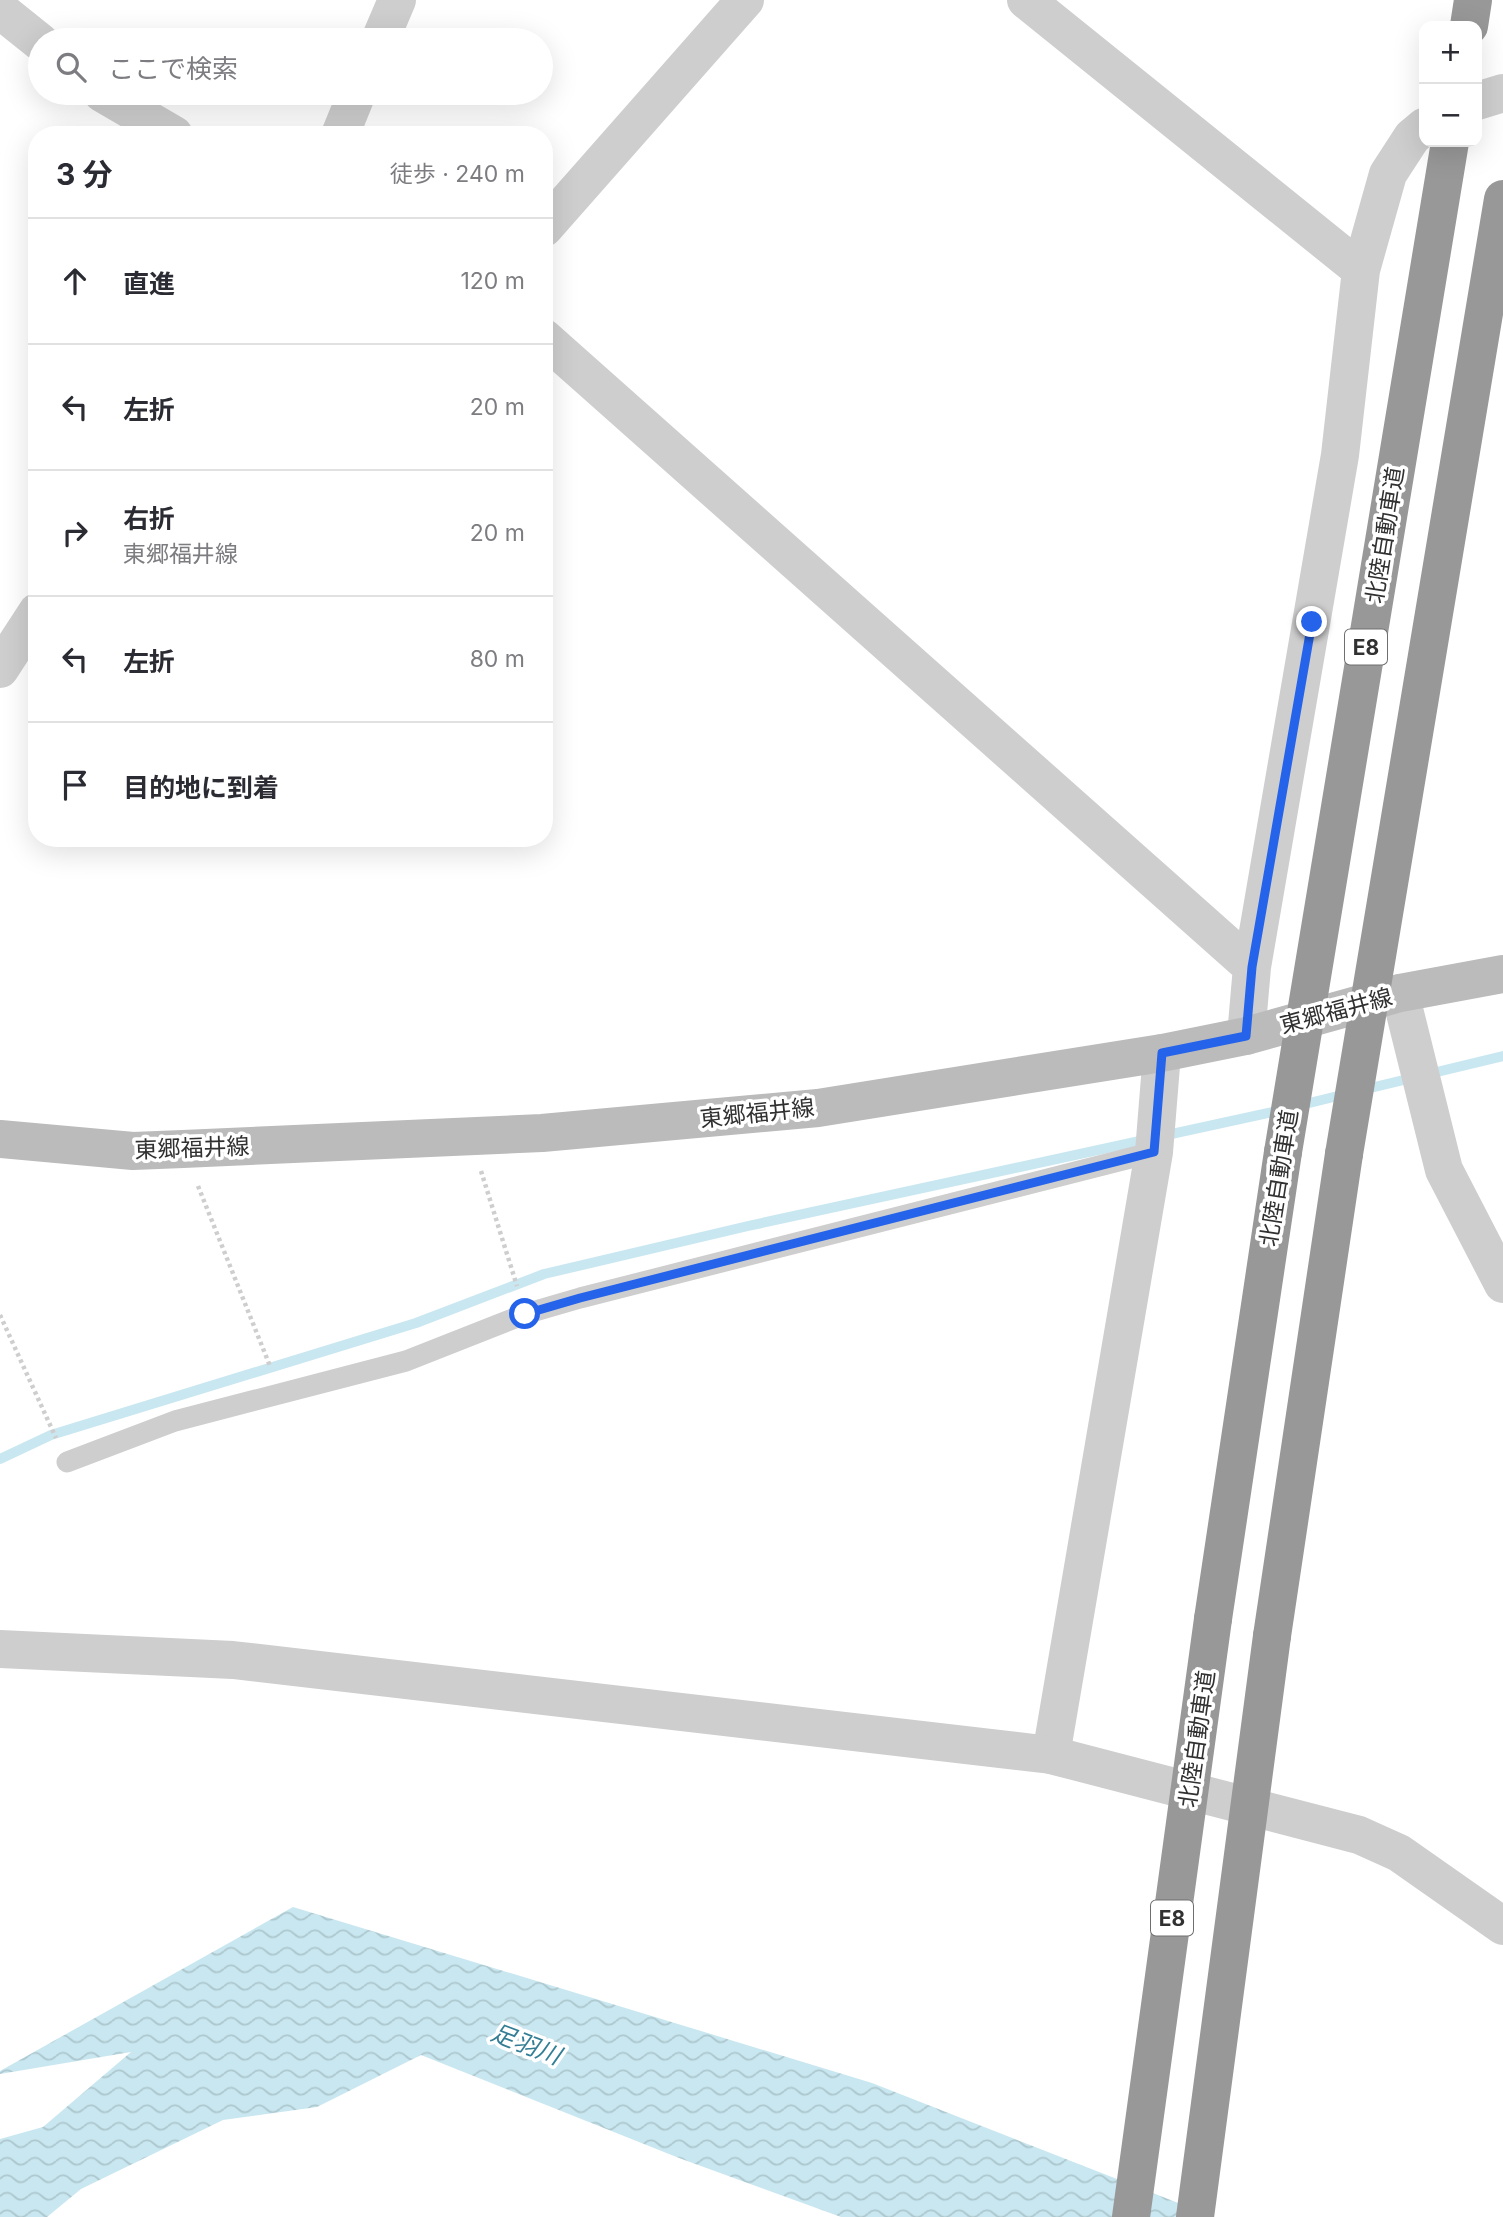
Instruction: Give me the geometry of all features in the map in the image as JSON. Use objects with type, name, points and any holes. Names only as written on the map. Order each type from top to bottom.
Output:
[{"type":"highway","points":[[1470,21],[1474,0]]},
{"type":"highway","name":"北陸自動車道","points":[[1132,2217],[1213,1619],[1283,1152],[1449,147]]},
{"type":"highway","points":[[1195,2217],[1272,1636],[1344,1154],[1503,199]]},
{"type":"main road","name":"東郷福井線","points":[[0,1139],[133,1151],[542,1133],[818,1108],[1162,1053],[1246,1036],[1400,993],[1503,974]]},
{"type":"street","points":[[385,28],[397,0]]},
{"type":"street","points":[[553,218],[745,0]]},
{"type":"street","points":[[1026,0],[1361,270]]},
{"type":"street","points":[[0,10],[28,33]]},
{"type":"street","points":[[1482,99],[1503,93]]},
{"type":"street","points":[[123,105],[159,126]]},
{"type":"street","points":[[344,126],[352,105]]},
{"type":"street","points":[[1246,1036],[1252,967],[1340,455],[1361,270],[1388,174],[1412,137],[1419,131]]},
{"type":"street","points":[[553,346],[1252,967]]},
{"type":"street","points":[[0,668],[28,626]]},
{"type":"street","points":[[1400,993],[1444,1170],[1503,1284]]},
{"type":"street","points":[[1051,1755],[1155,1137],[1162,1053]]},
{"type":"street","points":[[0,1649],[233,1660],[1051,1755],[1359,1835],[1399,1853],[1503,1926]]},
{"type":"lane","points":[[67,1462],[176,1421],[406,1361],[525,1314],[1155,1137]]},
{"type":"path","points":[[471,1137],[520,1296]]},
{"type":"path","points":[[183,1149],[265,1353]]},
{"type":"path","points":[[0,1314],[48,1421]]},
{"type":"water","name":"足羽川","points":[[293,1907],[872,2083],[1214,2217],[841,2217],[679,2158],[421,2055],[317,2107],[223,2120],[81,2189],[47,2217],[0,2217],[0,2139],[43,2127],[131,2052],[0,2074],[0,2071]]},
{"type":"waterway","points":[[1362,1090],[1503,1056]]},
{"type":"waterway","points":[[1297,1106],[1346,1094]]},
{"type":"waterway","points":[[0,1459],[51,1435],[416,1323],[544,1274],[748,1226],[1282,1110]]},
{"type":"route","points":[[525,1314],[1154,1152],[1162,1053],[1246,1036],[1252,967],[1312,622]]}]
